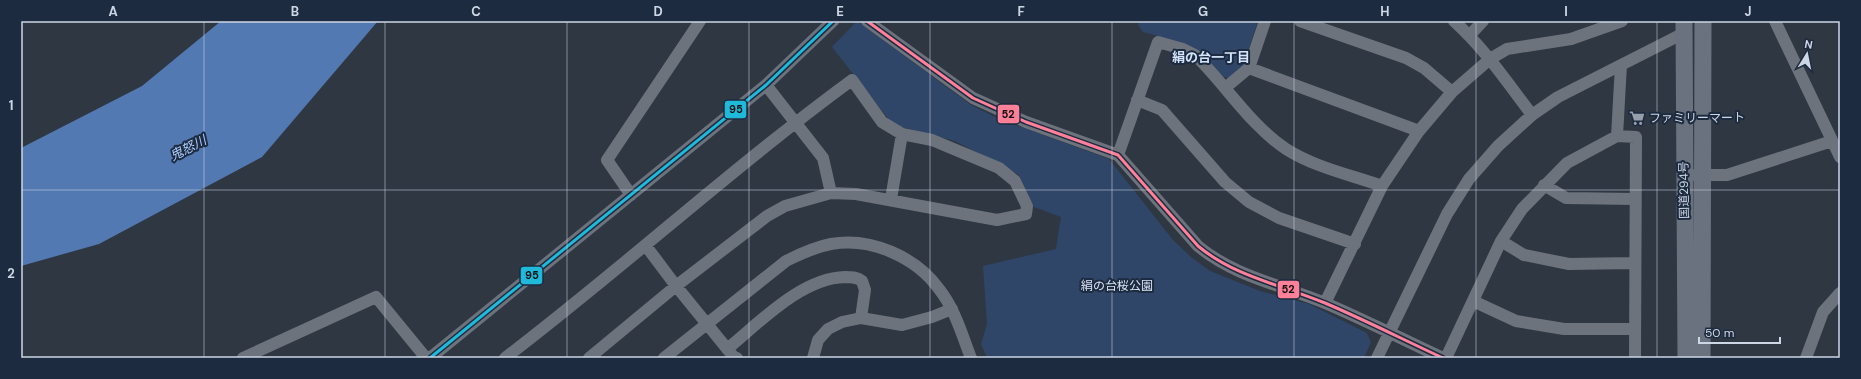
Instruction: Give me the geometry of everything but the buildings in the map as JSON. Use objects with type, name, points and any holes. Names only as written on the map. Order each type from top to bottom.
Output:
[{"type":"highway","name":"国道294号","points":[[1702,358],[1703,21]]},
{"type":"highway","name":"国道294号","points":[[1684,27],[1686,358]]},
{"type":"street","points":[[631,195],[607,160],[700,21]]},
{"type":"street","points":[[430,358],[766,85],[833,21]]},
{"type":"street","points":[[867,21],[973,98],[1026,122],[1118,155],[1198,246],[1214,259],[1234,270],[1325,303],[1389,334],[1445,358],[1501,240],[1522,209],[1567,163],[1617,136],[1636,137],[1634,263],[1635,358]]},
{"type":"street","points":[[1225,88],[1248,68],[1265,21]]},
{"type":"street","points":[[1300,21],[1406,58],[1424,68],[1452,92]]},
{"type":"street","points":[[1454,21],[1470,35],[1490,59],[1532,115]]},
{"type":"street","points":[[1470,35],[1483,21]]},
{"type":"street","points":[[1325,303],[1382,186],[1419,131],[1452,92],[1490,59],[1507,49],[1571,39],[1622,21]]},
{"type":"street","points":[[1775,21],[1840,157]]},
{"type":"street","points":[[1378,358],[1447,214],[1469,179],[1498,146],[1532,115],[1558,97],[1621,65],[1684,27]]},
{"type":"street","points":[[1118,155],[1158,42],[1183,49],[1195,55],[1266,133],[1287,149],[1312,162],[1382,186]]},
{"type":"street","points":[[1617,136],[1621,65]]},
{"type":"street","points":[[1248,68],[1419,131]]},
{"type":"street","points":[[509,357],[646,246],[796,121],[852,80],[882,122],[902,134],[932,140],[999,168],[1015,181],[1027,206],[1026,214],[997,220],[891,199],[856,194],[831,193],[786,206],[766,216],[676,286],[589,358]]},
{"type":"street","points":[[766,85],[796,121],[823,158],[831,193]]},
{"type":"street","points":[[1137,100],[1162,110],[1225,182],[1249,202],[1279,218],[1355,244]]},
{"type":"street","points":[[891,199],[902,134]]},
{"type":"street","points":[[1684,176],[1726,175],[1832,141]]},
{"type":"street","points":[[1544,185],[1566,198],[1636,199]]},
{"type":"street","points":[[1501,240],[1524,255],[1569,264],[1634,263]]},
{"type":"street","points":[[664,358],[786,261],[807,250],[832,244],[859,243],[883,248],[905,258],[924,272],[939,289],[952,309],[971,358]]},
{"type":"street","points":[[646,246],[706,324],[727,349],[737,358]]},
{"type":"street","points":[[727,349],[797,293],[830,279],[851,277],[862,281],[865,290],[861,318]]},
{"type":"street","points":[[1806,358],[1823,312],[1840,293]]},
{"type":"street","points":[[242,358],[376,297],[426,358]]},
{"type":"street","points":[[1473,301],[1516,321],[1564,329],[1635,329]]},
{"type":"street","points":[[813,358],[818,340],[828,329],[842,322],[861,318],[902,325],[932,317],[952,309]]},
{"type":"green space","name":"絹の台桜公園","points":[[857,21],[971,105],[997,118],[1109,159],[1173,240],[1191,257],[1210,271],[1260,291],[1309,304],[1367,333],[1371,342],[1364,358],[987,358],[981,344],[987,324],[983,266],[1056,249],[1061,217],[1034,207],[1019,175],[955,141],[898,126],[890,121],[832,47]]},
{"type":"green space","points":[[1139,21],[1258,21],[1243,66],[1229,78],[1223,77],[1176,41],[1143,32],[1138,25]]},
{"type":"water","name":"鬼怒川","points":[[221,21],[378,21],[262,157],[99,244],[21,266],[21,148],[142,86]]},
{"type":"transit line","name":"95","points":[[430,358],[766,85],[833,21]]},
{"type":"transit line","name":"52","points":[[867,21],[973,98],[1026,122],[1118,155],[1198,246],[1212,257],[1243,273],[1325,303],[1443,358]]},
{"type":"place","name":"ファミリーマート","points":[[1637,118]]},
{"type":"district","name":"絹の台一丁目","points":[[1211,57]]}]
